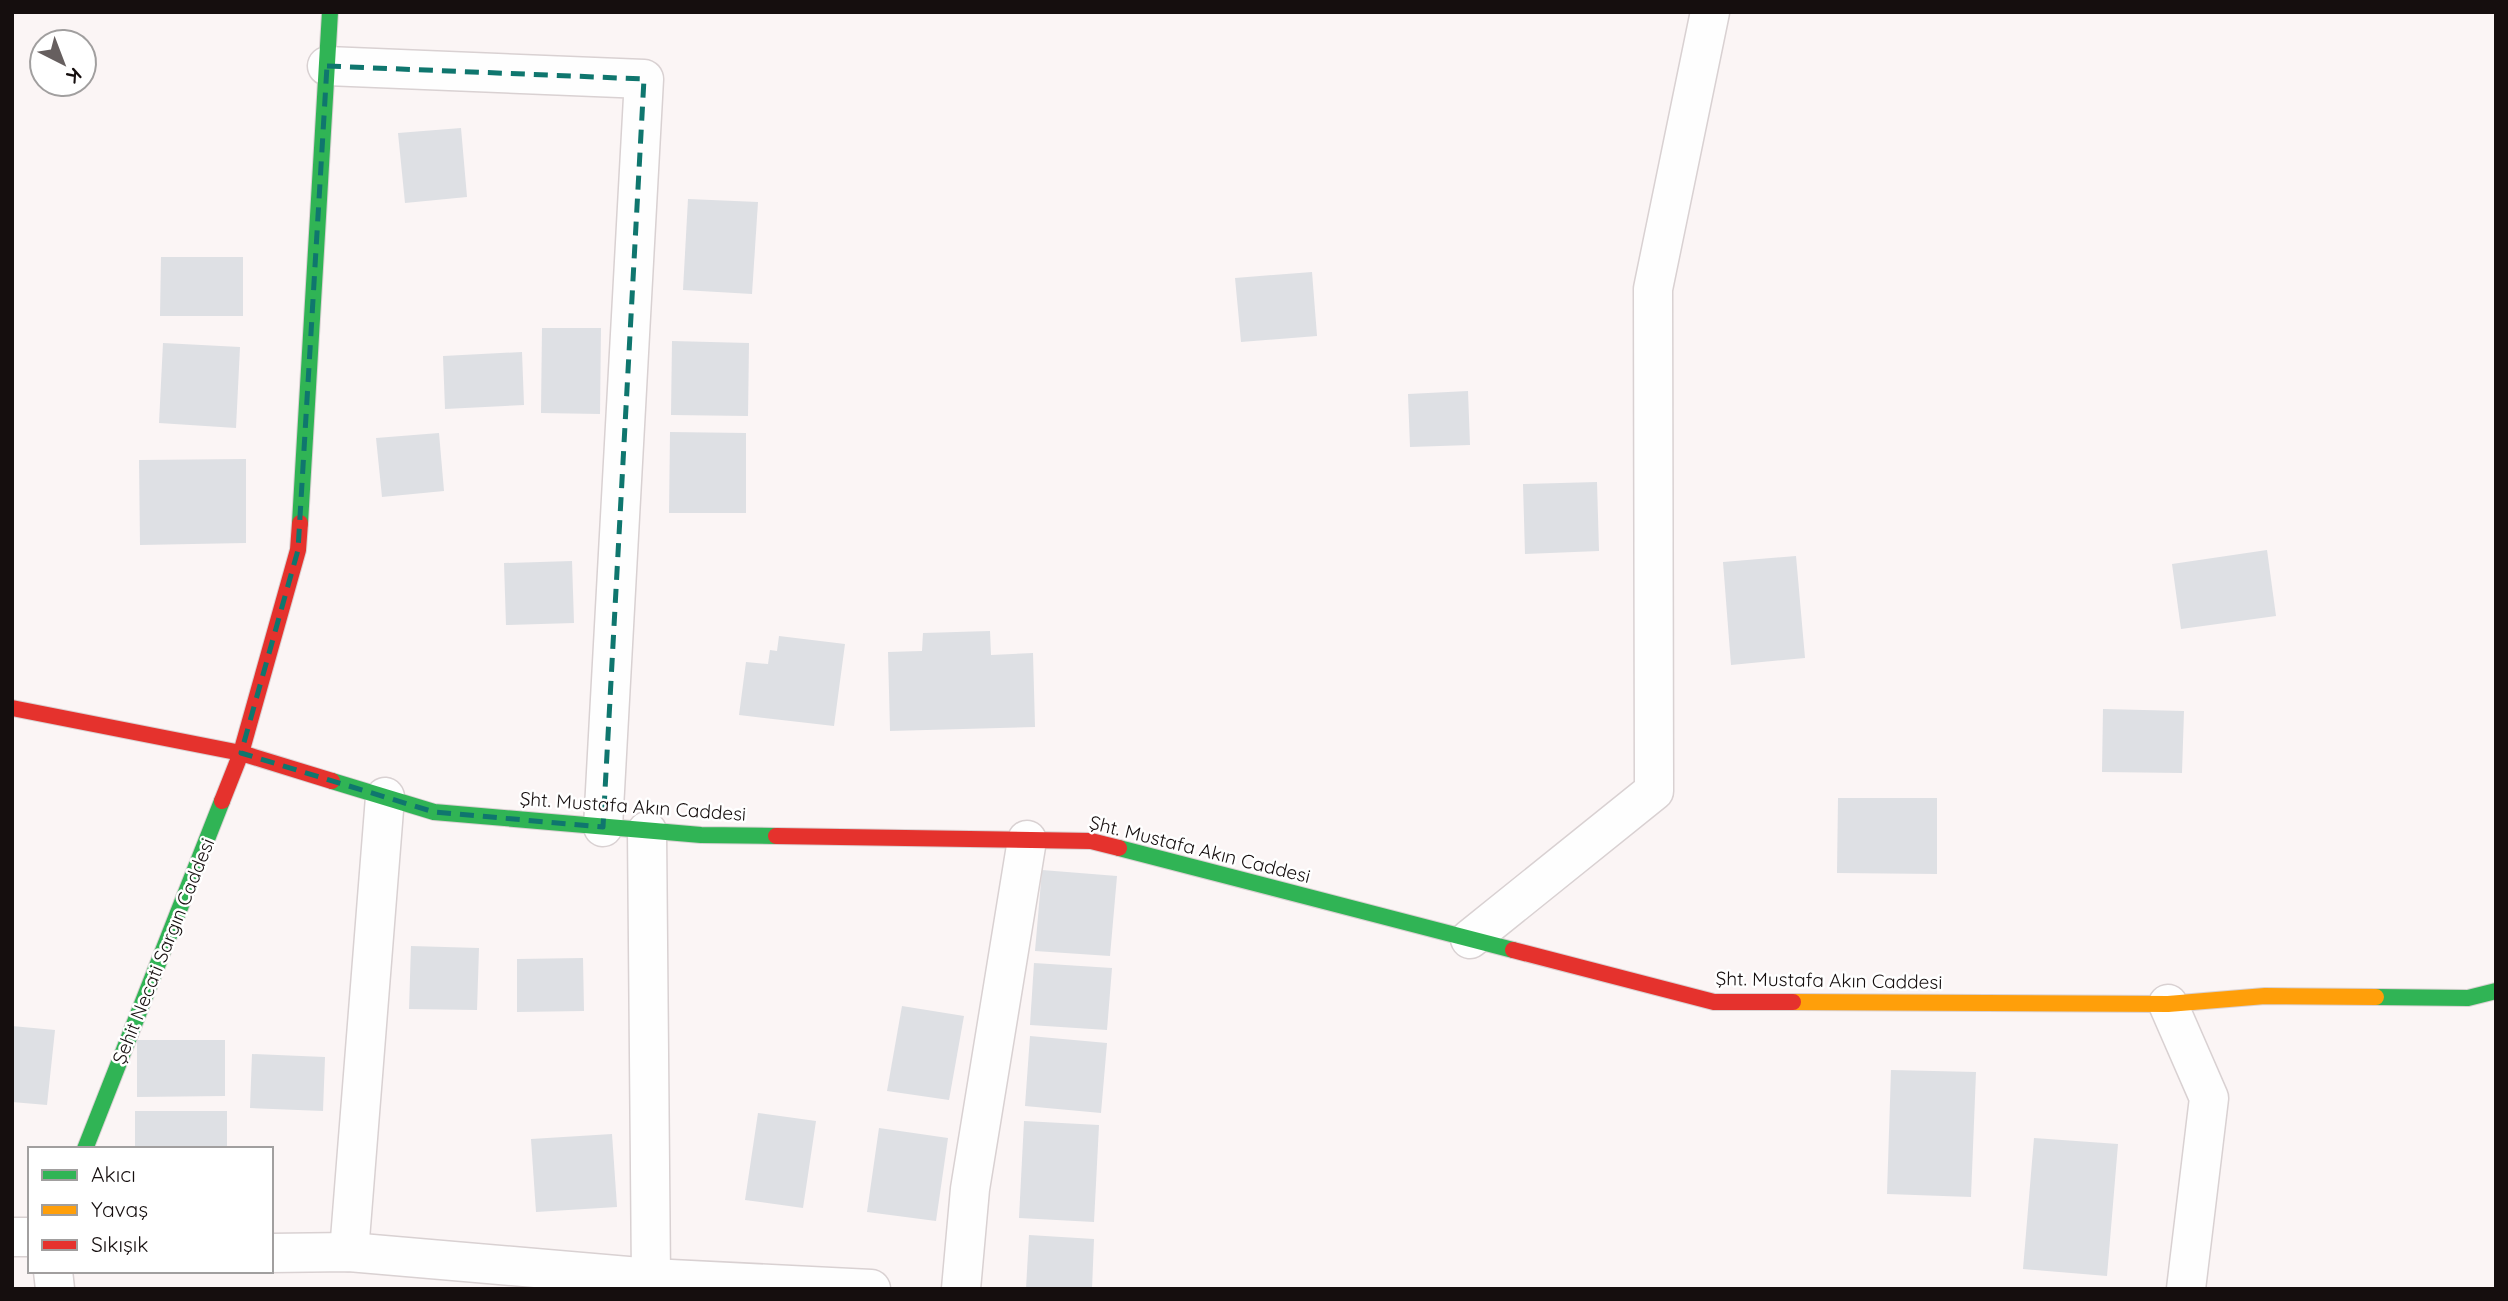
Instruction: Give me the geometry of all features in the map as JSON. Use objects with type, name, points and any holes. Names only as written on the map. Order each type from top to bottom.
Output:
[{"type":"street","name":"Şehit Necati Sargın Caddesi","points":[[86,1147],[241,753],[298,550],[330,12]]},
{"type":"street","points":[[1469,939],[1654,791],[1653,289],[1710,12]]},
{"type":"street","points":[[327,66],[643,79],[603,827]]},
{"type":"street","name":"Şht. Mustafa Akın Caddesi","points":[[12,708],[241,753],[434,812],[701,835],[1091,841],[1714,1002],[2168,1004],[2265,996],[2468,998],[2496,991]]},
{"type":"street","points":[[349,1251],[385,797]]},
{"type":"street","points":[[647,831],[651,1278]]},
{"type":"street","points":[[961,1289],[970,1189],[1027,840]]},
{"type":"street","points":[[2168,1004],[2209,1098],[2186,1289]]},
{"type":"street","points":[[273,1253],[349,1251],[651,1278],[871,1289]]},
{"type":"highlighted area","points":[[327,66],[644,79],[603,827],[434,812],[241,753],[298,550]]},
{"type":"building","points":[[461,128],[467,197],[405,203],[398,133]]},
{"type":"building","points":[[688,199],[758,202],[752,294],[683,290]]},
{"type":"building","points":[[161,257],[243,257],[243,316],[160,316]]},
{"type":"building","points":[[1312,272],[1317,336],[1241,342],[1235,278]]},
{"type":"building","points":[[542,328],[601,328],[600,414],[541,413]]},
{"type":"building","points":[[672,341],[749,343],[748,416],[671,415]]},
{"type":"building","points":[[163,343],[240,347],[236,428],[159,423]]},
{"type":"building","points":[[522,352],[524,405],[445,409],[443,356]]},
{"type":"building","points":[[1468,391],[1470,445],[1410,447],[1408,394]]},
{"type":"building","points":[[670,432],[746,433],[746,513],[669,513]]},
{"type":"building","points":[[439,433],[444,491],[382,497],[376,438]]},
{"type":"building","points":[[246,459],[246,543],[140,545],[139,460]]},
{"type":"building","points":[[1597,482],[1599,551],[1525,554],[1523,484]]},
{"type":"building","points":[[2267,550],[2276,616],[2181,629],[2172,564]]},
{"type":"building","points":[[1796,556],[1805,658],[1731,665],[1723,562]]},
{"type":"building","points":[[572,561],[574,623],[506,625],[504,563]]},
{"type":"building","points":[[990,631],[991,655],[1033,653],[1035,727],[890,731],[888,652],[922,651],[923,633]]},
{"type":"building","points":[[779,636],[845,644],[834,726],[739,715],[746,662],[768,664],[770,650],[777,651]]},
{"type":"building","points":[[2103,709],[2184,711],[2182,773],[2102,772]]},
{"type":"building","points":[[1838,798],[1937,798],[1937,874],[1837,873]]},
{"type":"building","points":[[1042,870],[1117,876],[1110,956],[1035,951]]},
{"type":"building","points":[[411,946],[479,948],[477,1010],[409,1009]]},
{"type":"building","points":[[583,958],[584,1011],[517,1012],[517,959]]},
{"type":"building","points":[[1034,963],[1112,968],[1107,1030],[1030,1025]]},
{"type":"building","points":[[902,1006],[964,1016],[949,1100],[887,1091]]},
{"type":"building","points":[[12,1026],[55,1030],[47,1105],[12,1102]]},
{"type":"building","points":[[1030,1036],[1107,1043],[1101,1113],[1025,1106]]},
{"type":"building","points":[[137,1040],[225,1040],[225,1096],[137,1097]]},
{"type":"building","points":[[252,1054],[325,1057],[323,1111],[250,1108]]},
{"type":"building","points":[[1891,1070],[1976,1072],[1971,1197],[1887,1194]]},
{"type":"building","points":[[135,1111],[227,1111],[227,1147],[135,1147]]},
{"type":"building","points":[[758,1113],[816,1121],[803,1208],[745,1200]]},
{"type":"building","points":[[1024,1121],[1099,1125],[1094,1222],[1019,1218]]},
{"type":"building","points":[[879,1128],[948,1138],[936,1221],[867,1212]]},
{"type":"building","points":[[612,1134],[617,1207],[536,1212],[531,1139]]},
{"type":"building","points":[[2034,1138],[2118,1144],[2107,1276],[2023,1269]]},
{"type":"building","points":[[1029,1235],[1094,1239],[1092,1289],[1026,1289]]},
{"type":"traffic: fast","points":[[300,523],[330,12]]},
{"type":"traffic: fast","points":[[332,781],[434,812],[701,835],[776,836]]},
{"type":"traffic: fast","points":[[86,1147],[222,801]]},
{"type":"traffic: fast","points":[[1119,848],[1513,950]]},
{"type":"traffic: fast","points":[[2376,997],[2468,998],[2496,991]]},
{"type":"traffic: slow","points":[[1793,1002],[2168,1004],[2265,996],[2376,997]]},
{"type":"traffic: jam","points":[[222,801],[241,753],[298,550],[300,523]]},
{"type":"traffic: jam","points":[[12,708],[241,753],[332,781]]},
{"type":"traffic: jam","points":[[776,836],[1091,841],[1119,848]]},
{"type":"traffic: jam","points":[[1513,950],[1714,1002],[1793,1002]]}]
